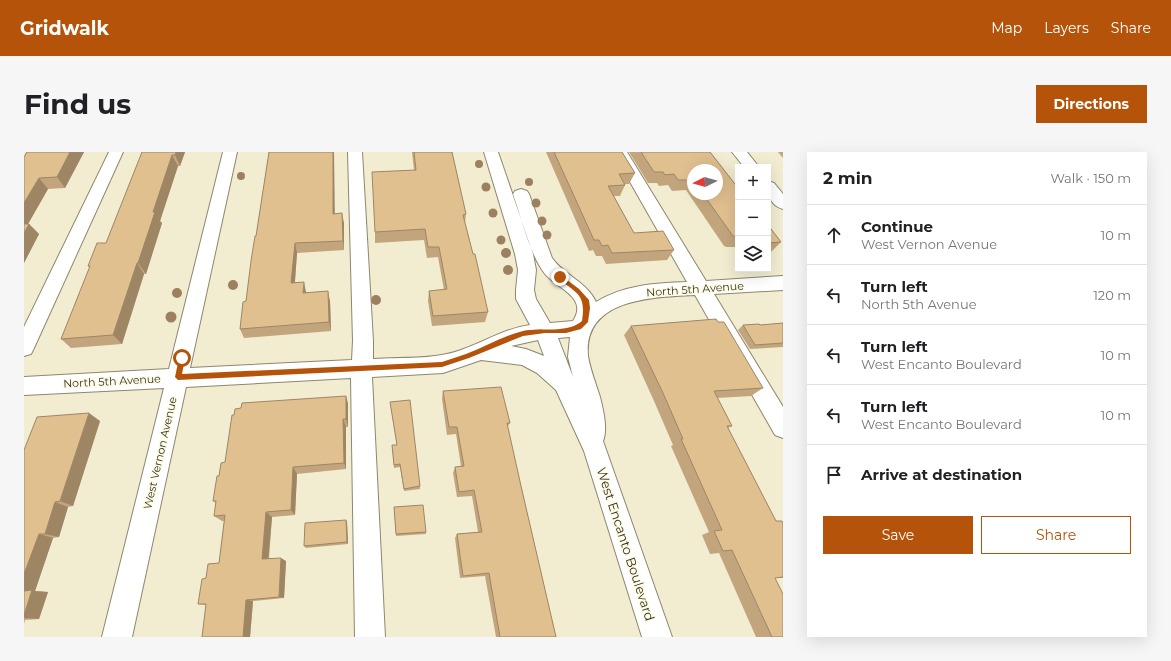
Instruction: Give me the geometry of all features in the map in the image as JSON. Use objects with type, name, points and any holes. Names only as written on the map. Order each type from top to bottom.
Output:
[{"type":"street","points":[[24,348],[116,152]]},
{"type":"street","name":"West Vernon Avenue","points":[[117,637],[230,152]]},
{"type":"street","points":[[355,152],[363,341],[361,391],[370,637]]},
{"type":"street","name":"West Encanto Boulevard","points":[[492,152],[524,254],[527,270],[525,290],[526,299],[537,320],[545,331],[570,399],[595,450],[657,637]]},
{"type":"street","name":"West Encanto Boulevard","points":[[505,152],[544,259],[552,271],[578,290],[586,300],[587,308],[585,322],[578,345],[578,357],[591,405],[595,450]]},
{"type":"street","points":[[620,152],[783,428]]},
{"type":"street","points":[[739,152],[749,164]]},
{"type":"street","points":[[771,190],[783,204]]},
{"type":"street","name":"North 5th Avenue","points":[[24,386],[442,364],[455,361],[523,334],[545,331],[572,330],[579,327],[599,309],[614,300],[632,294],[700,287],[783,283]]},
{"type":"street","points":[[479,351],[519,356],[530,359],[545,366],[565,384]]},
{"type":"building","points":[[27,152],[70,152],[57,177],[39,178],[24,203],[24,157]]},
{"type":"building","points":[[142,152],[176,152],[175,155],[172,155],[153,212],[155,212],[113,335],[61,339],[90,266],[88,266],[97,243],[106,243]]},
{"type":"building","points":[[269,152],[333,152],[333,214],[342,213],[343,241],[295,243],[291,283],[304,282],[303,293],[328,291],[329,322],[240,329],[243,302],[246,301]]},
{"type":"building","points":[[414,152],[452,152],[466,214],[463,215],[473,254],[475,254],[488,312],[433,316],[429,291],[447,289],[439,247],[428,247],[425,229],[375,232],[372,172],[416,170]]},
{"type":"building","points":[[554,152],[622,152],[635,173],[619,174],[625,185],[608,186],[634,233],[663,231],[674,250],[612,253],[608,245],[602,246],[599,240],[594,240]]},
{"type":"building","points":[[641,152],[710,152],[719,164],[687,164],[687,180],[678,180],[674,174],[665,175],[663,172],[654,172]]},
{"type":"building","points":[[723,169],[735,184],[735,237],[707,200],[723,200]]},
{"type":"building","points":[[24,224],[29,224],[24,233]]},
{"type":"building","points":[[771,229],[781,242],[771,243]]},
{"type":"building","points":[[716,319],[718,322],[724,322],[763,388],[714,391],[732,426],[727,426],[776,521],[782,521],[783,523],[783,577],[775,578],[783,594],[783,637],[772,637],[732,550],[723,551],[714,531],[722,530],[681,439],[683,439],[663,393],[631,326]]},
{"type":"building","points":[[783,323],[783,343],[755,345],[743,325],[760,325]]},
{"type":"building","points":[[501,387],[510,423],[507,423],[556,637],[500,637],[489,573],[463,576],[457,534],[482,532],[474,490],[459,492],[455,467],[464,466],[457,427],[449,427],[443,391]]},
{"type":"building","points":[[346,396],[346,419],[343,419],[344,463],[293,467],[291,510],[266,512],[262,559],[281,558],[279,597],[246,600],[243,637],[202,637],[206,604],[198,604],[202,579],[206,578],[208,564],[219,563],[225,515],[214,516],[216,501],[213,501],[217,476],[219,476],[221,463],[225,462],[232,415],[234,415],[235,409],[241,408],[242,403]]},
{"type":"building","points":[[410,400],[420,486],[404,489],[400,464],[394,465],[392,445],[397,445],[390,402]]},
{"type":"building","points":[[89,413],[60,501],[55,502],[45,534],[39,534],[24,574],[24,450],[37,417]]},
{"type":"building","points":[[423,505],[426,532],[396,534],[394,507]]},
{"type":"building","points":[[346,520],[347,542],[304,546],[305,523]]},
{"type":"building","points":[[32,590],[24,615],[24,591]]},
{"type":"route","points":[[182,358],[178,377],[427,366],[442,364],[467,357],[500,341],[525,333],[572,330],[579,327],[585,322],[587,308],[586,300],[578,290],[560,277]]}]
